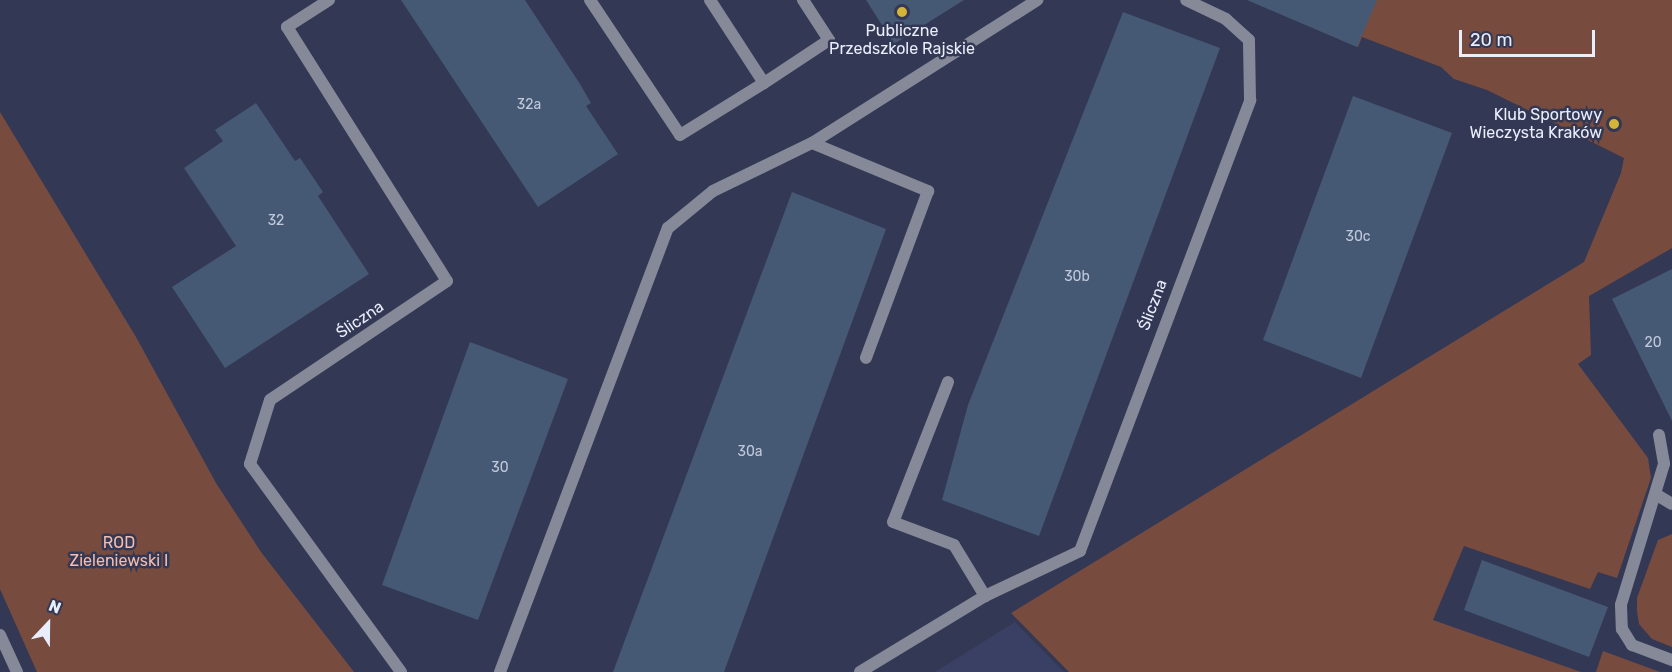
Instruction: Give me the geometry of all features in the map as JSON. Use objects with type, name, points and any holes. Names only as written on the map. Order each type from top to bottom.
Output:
[{"type":"street","name":"Śliczna","points":[[329,0],[287,27],[447,281],[270,400],[250,464],[401,672]]},
{"type":"street","points":[[590,0],[680,135],[829,40],[803,0]]},
{"type":"street","points":[[710,0],[764,83]]},
{"type":"street","points":[[500,672],[668,228],[712,191],[812,143],[1037,0]]},
{"type":"street","name":"Śliczna","points":[[860,672],[986,596],[1080,551],[1250,100],[1249,40],[1226,19],[1186,0]]},
{"type":"street","points":[[812,143],[928,191],[866,358]]},
{"type":"street","points":[[948,382],[893,522],[954,545],[986,596]]},
{"type":"street","points":[[1659,435],[1664,464],[1658,495],[1621,605],[1622,629],[1632,645],[1672,660]]},
{"type":"street","points":[[1658,495],[1672,504]]},
{"type":"street","points":[[0,635],[17,672]]},
{"type":"shaded area","points":[[1015,622],[1064,672],[935,672]]},
{"type":"green space","points":[[1264,0],[1672,0],[1672,248],[1589,296],[1591,355],[1578,364],[1648,458],[1651,478],[1617,578],[1598,572],[1590,589],[1464,546],[1433,620],[1581,672],[1069,672],[1011,613],[1584,262],[1621,173],[1624,158],[1487,90],[1454,79],[1441,67],[1362,37],[1358,47],[1262,6]]},
{"type":"green space","name":"ROD Zieleniewski I","points":[[0,112],[136,337],[216,483],[261,552],[354,672],[37,672],[0,589]]},
{"type":"green space","points":[[1672,534],[1672,647],[1652,639],[1639,624],[1637,598],[1658,540]]},
{"type":"green space","points":[[1603,651],[1660,672],[1596,672]]},
{"type":"building","points":[[401,0],[525,0],[580,84],[591,103],[586,106],[618,154],[538,207]]},
{"type":"building","points":[[866,0],[964,0],[894,44]]},
{"type":"building","points":[[1247,0],[1377,0],[1357,47]]},
{"type":"building","points":[[1123,12],[1220,48],[1039,536],[942,500],[968,405]]},
{"type":"building","points":[[1353,96],[1452,133],[1361,378],[1263,340]]},
{"type":"building","points":[[256,103],[295,161],[300,158],[323,192],[318,196],[369,274],[225,368],[172,287],[236,246],[184,168],[223,141],[215,130]]},
{"type":"building","points":[[792,192],[886,229],[724,672],[613,672]]},
{"type":"building","points":[[1672,269],[1672,421],[1612,299]]},
{"type":"building","points":[[470,342],[568,379],[478,620],[382,585]]},
{"type":"building","points":[[1482,560],[1608,607],[1589,657],[1464,610]]},
{"type":"place","name":"Publiczne Przedszkole Rajskie","points":[[902,12]]},
{"type":"place","name":"Klub Sportowy Wieczysta Kraków","points":[[1614,124]]}]
